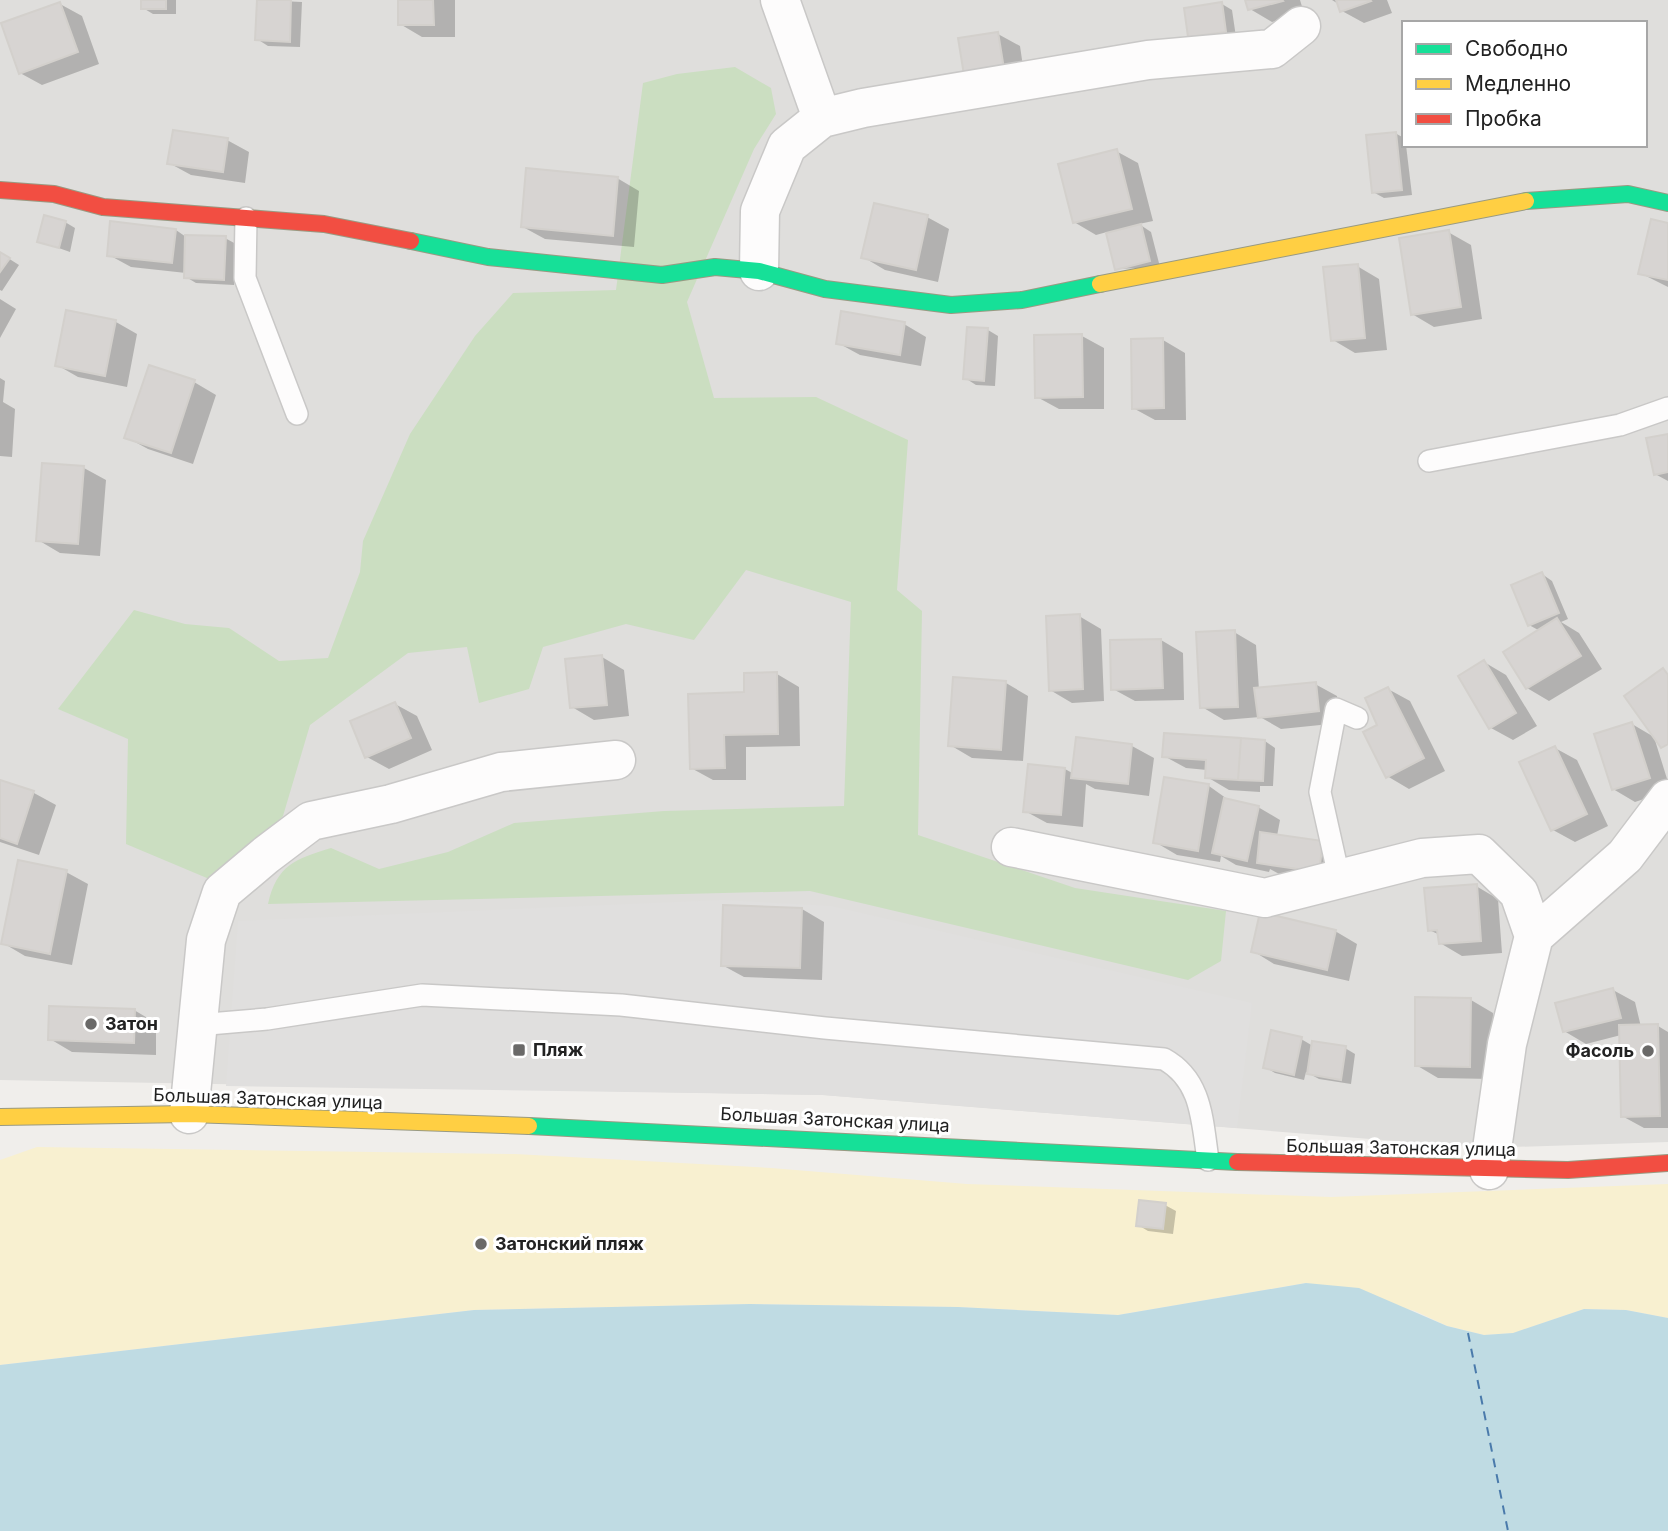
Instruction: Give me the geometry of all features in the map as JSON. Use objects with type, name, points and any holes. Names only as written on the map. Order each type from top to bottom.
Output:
[{"type":"street","points":[[780,0],[822,118]]},
{"type":"street","points":[[759,271],[760,211],[786,146],[822,118],[863,108],[1148,60],[1272,49],[1301,26]]},
{"type":"street","points":[[0,190],[54,194],[103,207],[324,225],[488,257],[662,275],[715,267],[759,271],[825,289],[951,305],[1023,300],[1518,202],[1628,194],[1668,202]]},
{"type":"street","points":[[189,1114],[206,940],[222,892],[311,821],[391,804],[501,772],[616,760]]},
{"type":"street","points":[[1534,936],[1625,856],[1668,799]]},
{"type":"street","points":[[1011,847],[1265,898],[1422,858],[1479,854],[1519,893],[1534,936],[1507,1044],[1489,1170]]},
{"type":"street","name":"Большая Затонская улица","points":[[0,1117],[189,1114],[601,1128],[1208,1160],[1489,1170],[1568,1170],[1668,1163]]},
{"type":"lane","points":[[246,218],[245,278],[297,414]]},
{"type":"lane","points":[[1429,461],[1620,425],[1668,408]]},
{"type":"lane","points":[[1339,877],[1320,792],[1335,709],[1357,718]]},
{"type":"lane","points":[[197,1025],[267,1019],[422,995],[621,1005],[825,1028],[1164,1059],[1182,1069],[1199,1102],[1208,1160]]},
{"type":"shaded area","points":[[0,0],[1668,0],[1668,1142],[1483,1148],[823,1095],[0,1080]]},
{"type":"shaded area","points":[[722,900],[831,906],[1252,1003],[1237,1128],[823,1095],[226,1086],[238,921]]},
{"type":"green space","points":[[735,67],[771,88],[776,114],[754,149],[687,302],[714,398],[816,397],[908,440],[897,590],[922,611],[918,835],[1075,888],[1226,911],[1221,961],[1188,980],[810,891],[268,904],[282,872],[298,860],[331,848],[379,869],[448,852],[514,823],[664,811],[844,806],[851,602],[746,570],[694,640],[626,624],[543,647],[529,689],[479,703],[467,647],[408,653],[310,725],[283,816],[237,866],[214,881],[126,844],[128,739],[58,709],[134,610],[185,624],[229,628],[279,661],[328,658],[360,572],[363,541],[410,434],[475,336],[513,293],[616,290],[643,83],[677,74]]},
{"type":"sand","name":"Затонский пляж","points":[[37,1147],[515,1154],[771,1168],[967,1184],[1331,1197],[1668,1184],[1668,1318],[1626,1310],[1584,1309],[1514,1333],[1484,1335],[1447,1326],[1415,1311],[1306,1283],[1118,1315],[958,1307],[750,1304],[474,1310],[0,1365],[0,1160]]},
{"type":"water","points":[[1306,1283],[1359,1288],[1447,1326],[1484,1335],[1513,1333],[1584,1309],[1626,1310],[1668,1318],[1668,1531],[0,1531],[0,1365],[474,1310],[750,1304],[958,1307],[1118,1315]]},
{"type":"building","points":[[141,0],[166,0],[166,9],[141,9]]},
{"type":"building","points":[[257,0],[291,0],[290,42],[255,40]]},
{"type":"building","points":[[398,0],[433,0],[434,25],[398,25]]},
{"type":"building","points":[[1245,0],[1282,0],[1283,1],[1248,10]]},
{"type":"building","points":[[1336,0],[1370,0],[1371,1],[1340,12]]},
{"type":"building","points":[[60,2],[78,52],[19,74],[1,23]]},
{"type":"building","points":[[1222,2],[1226,32],[1188,37],[1184,8]]},
{"type":"building","points":[[998,32],[1005,75],[965,81],[958,38]]},
{"type":"building","points":[[173,130],[228,138],[223,172],[167,164]]},
{"type":"building","points":[[1396,132],[1402,190],[1372,193],[1366,135]]},
{"type":"building","points":[[1117,149],[1132,209],[1073,223],[1058,164]]},
{"type":"building","points":[[526,168],[618,177],[613,236],[521,227]]},
{"type":"building","points":[[874,203],[928,215],[916,270],[861,258]]},
{"type":"building","points":[[44,215],[66,221],[59,248],[37,242]]},
{"type":"building","points":[[1651,219],[1668,223],[1668,280],[1638,274]]},
{"type":"building","points":[[110,221],[176,229],[172,263],[107,256]]},
{"type":"building","points":[[1141,224],[1150,261],[1115,270],[1106,233]]},
{"type":"building","points":[[1449,230],[1461,307],[1411,315],[1399,238]]},
{"type":"building","points":[[185,235],[226,236],[224,280],[184,278]]},
{"type":"building","points":[[0,252],[10,258],[0,272]]},
{"type":"building","points":[[1358,264],[1365,338],[1331,341],[1323,267]]},
{"type":"building","points":[[66,310],[116,320],[105,376],[55,366]]},
{"type":"building","points":[[841,311],[905,322],[900,355],[836,344]]},
{"type":"building","points":[[967,327],[988,328],[984,381],[963,379]]},
{"type":"building","points":[[1082,334],[1083,397],[1035,398],[1034,335]]},
{"type":"building","points":[[1163,338],[1164,408],[1132,409],[1131,339]]},
{"type":"building","points":[[149,365],[195,380],[171,453],[124,438]]},
{"type":"building","points":[[1668,434],[1668,472],[1654,475],[1646,438]]},
{"type":"building","points":[[42,463],[84,466],[78,544],[36,541]]},
{"type":"building","points":[[1542,572],[1559,613],[1528,626],[1511,585]]},
{"type":"building","points":[[1080,614],[1083,689],[1049,691],[1046,616]]},
{"type":"building","points":[[1557,618],[1581,656],[1526,689],[1503,652]]},
{"type":"building","points":[[1235,630],[1238,707],[1200,708],[1196,632]]},
{"type":"building","points":[[1161,639],[1163,688],[1111,690],[1110,640]]},
{"type":"building","points":[[602,655],[607,705],[570,708],[565,659]]},
{"type":"building","points":[[1484,660],[1516,713],[1489,729],[1458,676]]},
{"type":"building","points":[[1663,668],[1668,675],[1668,744],[1661,748],[1624,696]]},
{"type":"building","points":[[777,672],[778,734],[724,735],[725,768],[690,769],[688,694],[744,692],[744,673]]},
{"type":"building","points":[[953,677],[1006,681],[1001,750],[948,746]]},
{"type":"building","points":[[1316,682],[1319,711],[1258,718],[1254,688]]},
{"type":"building","points":[[1388,687],[1424,758],[1386,778],[1363,732],[1377,725],[1365,698]]},
{"type":"building","points":[[395,702],[411,738],[365,758],[350,721]]},
{"type":"building","points":[[1632,722],[1650,778],[1612,790],[1594,734]]},
{"type":"building","points":[[1164,733],[1241,738],[1238,780],[1205,778],[1206,760],[1162,757]]},
{"type":"building","points":[[1076,737],[1132,744],[1128,784],[1071,778]]},
{"type":"building","points":[[1241,738],[1265,740],[1263,781],[1238,780]]},
{"type":"building","points":[[1555,746],[1587,814],[1551,831],[1519,762]]},
{"type":"building","points":[[1028,764],[1065,768],[1061,815],[1023,812]]},
{"type":"building","points":[[1164,777],[1209,784],[1198,851],[1153,843]]},
{"type":"building","points":[[0,780],[34,791],[17,844],[0,838]]},
{"type":"building","points":[[1224,798],[1259,806],[1247,861],[1212,853]]},
{"type":"building","points":[[1260,832],[1323,841],[1319,872],[1257,863]]},
{"type":"building","points":[[18,860],[67,870],[50,954],[1,944]]},
{"type":"building","points":[[1477,884],[1481,941],[1439,944],[1437,930],[1428,931],[1424,888]]},
{"type":"building","points":[[723,905],[802,908],[800,968],[721,966]]},
{"type":"building","points":[[1260,912],[1336,930],[1327,970],[1251,952]]},
{"type":"building","points":[[1613,988],[1621,1018],[1563,1032],[1555,1003]]},
{"type":"building","points":[[1415,997],[1471,998],[1470,1067],[1415,1066]]},
{"type":"building","name":"Затон","points":[[49,1006],[135,1009],[134,1043],[48,1040]]},
{"type":"building","points":[[1658,1024],[1660,1116],[1621,1117],[1619,1025]]},
{"type":"building","points":[[1271,1030],[1302,1037],[1294,1075],[1263,1068]]},
{"type":"building","points":[[1312,1041],[1346,1046],[1341,1080],[1307,1074]]},
{"type":"building","points":[[1139,1200],[1166,1203],[1163,1229],[1136,1226]]},
{"type":"ferry route","points":[[1468,1333],[1508,1531]]},
{"type":"traffic: fast","points":[[1526,201],[1628,194],[1668,203]]},
{"type":"traffic: fast","points":[[411,241],[488,257],[662,275],[715,267],[759,271],[825,289],[951,305],[1022,300],[1100,284]]},
{"type":"traffic: fast","points":[[529,1126],[1237,1162]]},
{"type":"traffic: slow","points":[[1100,284],[1526,201]]},
{"type":"traffic: slow","points":[[0,1117],[189,1114],[529,1126]]},
{"type":"traffic: jam","points":[[0,190],[54,194],[103,207],[324,224],[411,241]]},
{"type":"traffic: jam","points":[[1237,1162],[1568,1170],[1668,1163]]},
{"type":"place","name":"Затон","points":[[91,1024]]},
{"type":"place","name":"Пляж","points":[[519,1050]]},
{"type":"place","name":"Фасоль","points":[[1648,1051]]},
{"type":"place","name":"Затонский пляж","points":[[481,1244]]}]
